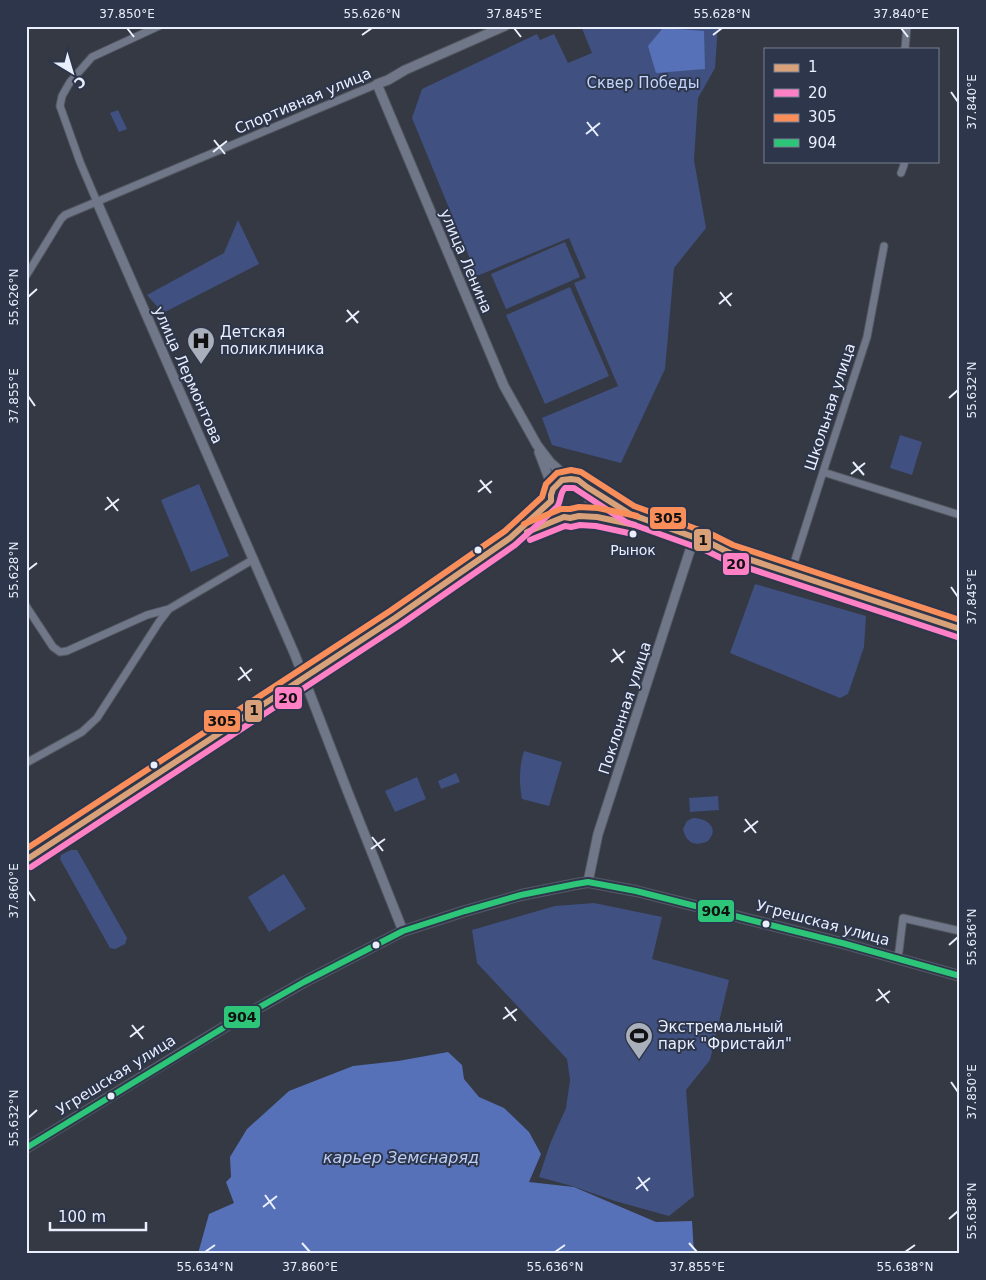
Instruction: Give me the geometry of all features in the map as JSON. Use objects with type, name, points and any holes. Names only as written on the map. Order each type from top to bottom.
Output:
[{"type":"main road","name":"Угрешская улица","points":[[26,1148],[242,1017],[304,982],[403,931],[521,895],[588,882],[636,891],[842,943],[960,976]]},
{"type":"street","points":[[97,202],[60,106],[62,96],[70,82],[92,57],[159,26]]},
{"type":"street","name":"Спортивная улица","points":[[26,276],[65,215],[377,84],[505,26]]},
{"type":"street","points":[[906,48],[907,26]]},
{"type":"street","name":"улица Ленина","points":[[377,84],[504,386],[537,445],[550,462],[560,471],[578,480],[587,488],[630,514],[710,543],[730,553],[960,629]]},
{"type":"street","points":[[901,173],[904,162]]},
{"type":"street","name":"улица Лермонтова","points":[[97,202],[296,655],[346,790],[403,931]]},
{"type":"street","name":"Школьная улица","points":[[792,574],[823,472],[868,337],[884,246]]},
{"type":"street","name":"улица Ленина","points":[[537,445],[553,489]]},
{"type":"street","points":[[823,472],[960,515]]},
{"type":"street","points":[[564,517],[553,508],[551,495],[553,489],[562,480],[578,480]]},
{"type":"street","points":[[579,516],[586,510],[589,504],[587,488]]},
{"type":"street","points":[[26,860],[395,618],[510,538],[551,501]]},
{"type":"street","name":"улица Ленина","points":[[510,538],[564,517],[597,517],[628,522],[708,550],[730,553]]},
{"type":"street","name":"Поклонная улица","points":[[588,882],[598,834],[692,544]]},
{"type":"street","points":[[26,606],[53,647],[60,652],[67,651],[147,615],[169,608],[254,560]]},
{"type":"street","points":[[26,763],[82,732],[97,718],[169,608]]},
{"type":"street","points":[[897,958],[900,951],[904,918],[960,932]]},
{"type":"green space","name":"Сквер Победы","points":[[581,26],[718,26],[715,68],[698,98],[694,160],[706,228],[674,268],[665,369],[621,463],[552,445],[542,418],[618,386],[574,283],[586,278],[569,238],[477,276],[412,118],[422,89],[537,34],[540,40],[554,34],[568,63],[592,53]]},
{"type":"green space","points":[[118,110],[127,129],[119,132],[110,113]]},
{"type":"green space","points":[[238,220],[259,264],[163,313],[147,295],[224,253]]},
{"type":"green space","points":[[565,242],[580,277],[506,309],[491,274]]},
{"type":"green space","points":[[570,287],[609,376],[545,404],[506,315]]},
{"type":"green space","points":[[900,435],[922,442],[912,475],[890,468]]},
{"type":"green space","points":[[199,484],[229,556],[191,572],[161,500]]},
{"type":"green space","points":[[755,584],[866,616],[864,647],[848,694],[840,698],[730,653]]},
{"type":"green space","points":[[524,751],[562,762],[549,806],[522,799],[520,775]]},
{"type":"green space","points":[[456,773],[460,782],[441,789],[438,781]]},
{"type":"green space","points":[[417,777],[426,799],[395,812],[385,791]]},
{"type":"green space","points":[[718,796],[719,810],[690,812],[689,798]]},
{"type":"green space","points":[[693,818],[707,822],[712,828],[713,832],[708,841],[695,844],[686,838],[683,829],[687,821]]},
{"type":"green space","points":[[71,850],[77,850],[127,938],[125,944],[115,949],[110,948],[60,859],[61,855]]},
{"type":"green space","points":[[284,874],[306,909],[269,932],[248,897]]},
{"type":"green space","name":"Экстремальный парк \"Фристайл\"","points":[[594,903],[662,917],[652,959],[729,980],[710,1060],[686,1090],[694,1196],[669,1216],[539,1177],[550,1144],[566,1108],[570,1080],[567,1059],[477,963],[472,930],[555,906]]},
{"type":"water","points":[[663,28],[704,31],[705,69],[656,73],[648,46]]},
{"type":"water","name":"карьер Земснаряд","points":[[448,1052],[462,1065],[464,1079],[479,1097],[504,1108],[529,1132],[541,1154],[529,1182],[574,1187],[656,1222],[692,1221],[694,1254],[199,1254],[209,1214],[234,1203],[226,1182],[231,1177],[230,1157],[247,1129],[289,1091],[353,1066],[398,1061]]},
{"type":"transit line","name":"305","points":[[26,849],[390,611],[505,531],[542,497],[546,484],[557,473],[571,470],[581,472],[634,506],[713,535],[733,545],[960,620]]},
{"type":"transit line","name":"1","points":[[26,860],[395,618],[510,538],[551,501],[553,489],[562,480],[578,480],[630,514],[710,543],[730,553],[960,629]]},
{"type":"transit line","name":"20","points":[[31,867],[400,625],[515,545],[557,507],[565,488],[574,488],[626,522],[707,551],[727,561],[957,637]]},
{"type":"transit line","name":"305","points":[[524,524],[561,509],[579,507],[598,508],[637,516]]},
{"type":"transit line","name":"1","points":[[527,532],[564,517],[579,516],[597,517],[635,525]]},
{"type":"transit line","name":"20","points":[[530,540],[565,526],[580,525],[596,526],[633,534]]},
{"type":"transit line","name":"904","points":[[26,1148],[228,1025],[304,982],[403,931],[521,895],[576,884],[588,882],[636,891],[842,943],[960,976]]},
{"type":"place","name":"Детская поликлиника","points":[[201,365]]},
{"type":"place","name":"Рынок","points":[[633,534]]},
{"type":"place","name":"Экстремальный парк \"Фристайл\"","points":[[639,1060]]}]
